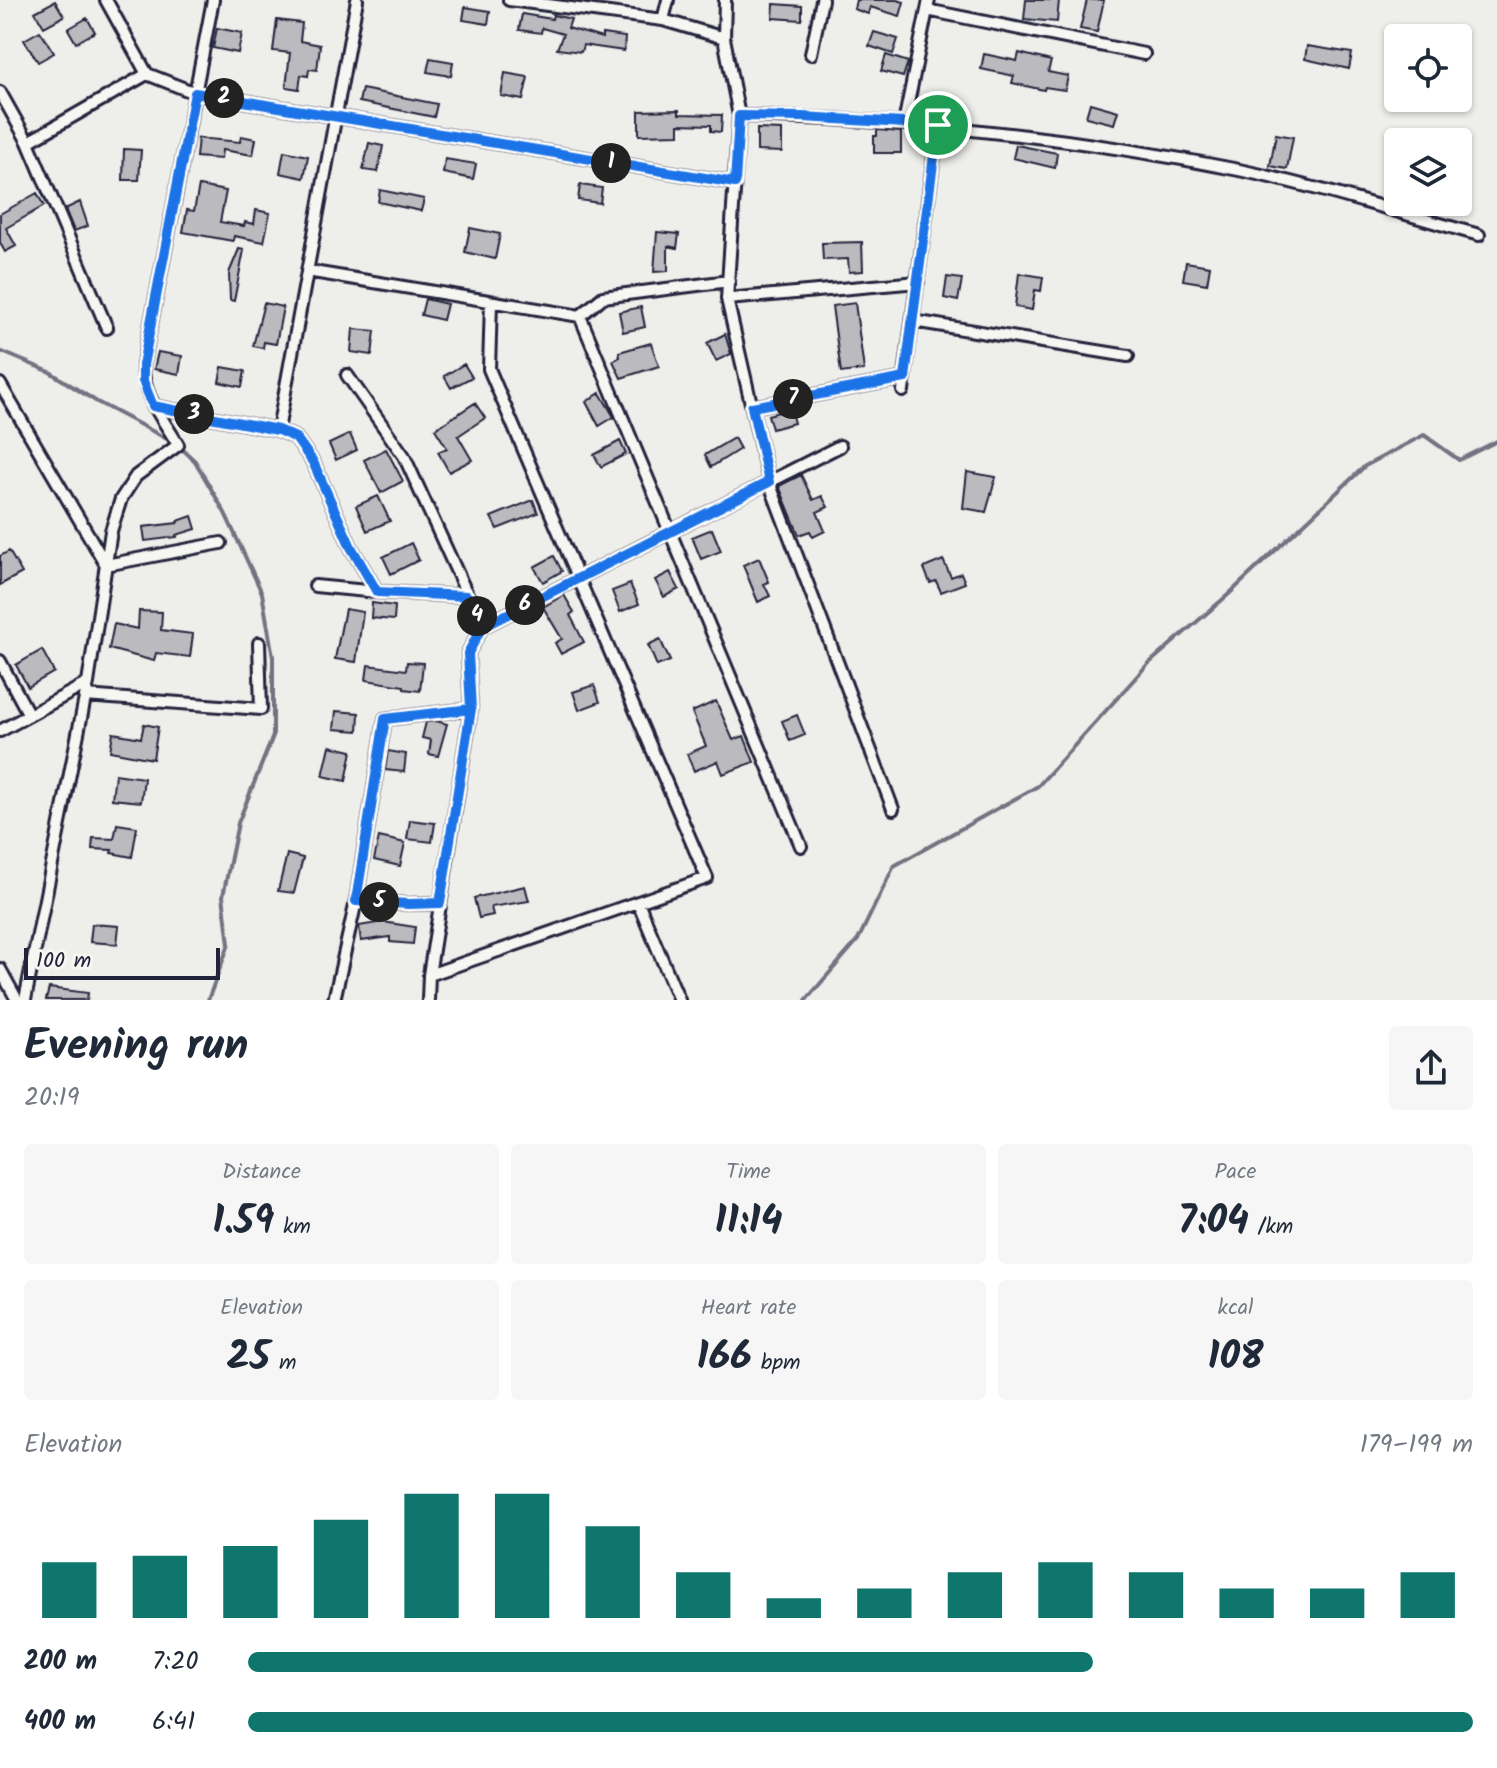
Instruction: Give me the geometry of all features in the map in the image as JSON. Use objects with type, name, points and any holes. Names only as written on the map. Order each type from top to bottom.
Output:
[{"type":"street","points":[[106,0],[147,74],[195,93],[735,183]]},
{"type":"street","points":[[25,1000],[88,683],[111,531],[121,499],[136,476],[178,445],[153,406],[143,381],[143,365],[213,0]]},
{"type":"street","points":[[278,430],[357,0]]},
{"type":"street","points":[[509,0],[663,20],[724,38]]},
{"type":"street","points":[[663,20],[668,0]]},
{"type":"street","points":[[725,0],[724,38],[739,116],[727,299],[769,482],[893,809]]},
{"type":"street","points":[[811,54],[822,0]]},
{"type":"street","points":[[904,123],[928,5],[1144,54]]},
{"type":"street","points":[[28,142],[147,74]]},
{"type":"street","points":[[0,92],[28,142],[107,328]]},
{"type":"street","points":[[739,116],[938,125],[1098,147],[1241,170],[1479,235]]},
{"type":"street","points":[[903,391],[938,125]]},
{"type":"street","points":[[307,271],[580,316],[603,297],[729,281]]},
{"type":"street","points":[[727,299],[918,282]]},
{"type":"street","points":[[429,975],[707,878],[489,369],[491,302]]},
{"type":"street","points":[[580,316],[801,846]]},
{"type":"street","points":[[913,321],[1128,356]]},
{"type":"street","points":[[347,375],[404,456],[482,627]]},
{"type":"street","points":[[752,407],[905,378]]},
{"type":"street","points":[[0,384],[106,565]]},
{"type":"street","points":[[153,406],[278,430],[296,438],[313,462],[351,547],[377,592]]},
{"type":"street","points":[[428,1000],[429,975],[471,709],[468,653],[482,627],[840,446]]},
{"type":"street","points":[[106,565],[221,543]]},
{"type":"street","points":[[315,586],[467,596]]},
{"type":"street","points":[[85,696],[261,709],[259,643]]},
{"type":"street","points":[[0,661],[29,715]]},
{"type":"street","points":[[0,731],[88,683]]},
{"type":"street","points":[[334,1000],[356,901],[385,719],[471,709]]},
{"type":"street","points":[[356,901],[440,903]]},
{"type":"street","points":[[638,902],[679,1000]]},
{"type":"street","points":[[0,969],[17,1000]]},
{"type":"building","points":[[856,0],[904,2],[900,16],[870,7],[868,14],[854,9]]},
{"type":"building","points":[[1026,0],[1059,0],[1057,22],[1024,19]]},
{"type":"building","points":[[1087,0],[1104,0],[1097,32],[1080,29]]},
{"type":"building","points":[[55,1],[64,16],[44,27],[35,12]]},
{"type":"building","points":[[774,4],[802,6],[802,20],[773,18]]},
{"type":"building","points":[[465,7],[490,11],[488,24],[463,20]]},
{"type":"building","points":[[522,14],[571,19],[568,28],[602,38],[602,34],[625,37],[624,51],[583,45],[581,52],[557,49],[563,34],[542,28],[541,33],[519,30]]},
{"type":"building","points":[[87,18],[95,32],[76,43],[68,29]]},
{"type":"building","points":[[277,20],[302,23],[300,41],[320,45],[317,70],[309,69],[308,76],[301,75],[299,89],[286,87],[290,53],[273,51]]},
{"type":"building","points":[[217,28],[242,33],[238,53],[213,48]]},
{"type":"building","points":[[40,31],[54,53],[38,62],[24,40]]},
{"type":"building","points":[[874,32],[898,39],[893,54],[869,46]]},
{"type":"building","points":[[1307,46],[1352,53],[1349,69],[1305,59]]},
{"type":"building","points":[[1019,53],[1051,61],[1048,72],[1068,76],[1065,90],[1045,87],[1044,90],[1012,83],[1014,76],[981,69],[984,54],[1017,61]]},
{"type":"building","points":[[886,55],[908,62],[903,77],[881,71]]},
{"type":"building","points":[[430,58],[453,62],[451,76],[427,72]]},
{"type":"building","points":[[505,73],[528,77],[523,100],[501,96]]},
{"type":"building","points":[[362,89],[437,104],[434,117],[359,102]]},
{"type":"building","points":[[1090,103],[1118,111],[1114,124],[1086,117]]},
{"type":"building","points":[[679,110],[679,114],[722,115],[721,132],[711,131],[711,125],[679,124],[679,134],[639,135],[639,111]]},
{"type":"building","points":[[757,129],[782,130],[782,152],[757,151]]},
{"type":"building","points":[[877,130],[901,132],[901,153],[874,153]]},
{"type":"building","points":[[1276,134],[1293,137],[1287,169],[1270,166]]},
{"type":"building","points":[[241,136],[256,139],[253,155],[222,150],[221,159],[196,157],[198,138],[240,142]]},
{"type":"building","points":[[369,143],[383,146],[378,172],[363,170]]},
{"type":"building","points":[[1016,145],[1057,153],[1055,168],[1013,158]]},
{"type":"building","points":[[124,149],[141,150],[139,180],[123,180]]},
{"type":"building","points":[[284,151],[308,156],[304,178],[280,173]]},
{"type":"building","points":[[445,159],[476,164],[473,179],[443,173]]},
{"type":"building","points":[[580,185],[602,188],[600,203],[578,200]]},
{"type":"building","points":[[199,186],[226,191],[220,222],[244,226],[245,222],[254,224],[256,210],[270,213],[264,242],[234,236],[233,241],[183,232],[187,210],[194,211]]},
{"type":"building","points":[[380,190],[424,199],[421,211],[378,202]]},
{"type":"building","points":[[37,193],[44,206],[6,228],[16,246],[5,252],[0,243],[0,214]]},
{"type":"building","points":[[80,202],[88,226],[74,231],[65,209]]},
{"type":"building","points":[[470,228],[500,234],[495,259],[465,252]]},
{"type":"building","points":[[657,232],[679,234],[677,248],[668,246],[668,271],[654,272]]},
{"type":"building","points":[[862,242],[863,271],[849,272],[848,259],[823,260],[822,243]]},
{"type":"building","points":[[239,249],[244,250],[234,301],[230,300],[229,273]]},
{"type":"building","points":[[1186,262],[1210,266],[1207,284],[1183,280]]},
{"type":"building","points":[[1019,273],[1043,277],[1041,291],[1035,290],[1032,310],[1015,307]]},
{"type":"building","points":[[947,277],[962,279],[958,301],[944,298]]},
{"type":"building","points":[[425,299],[447,304],[443,320],[421,315]]},
{"type":"building","points":[[264,303],[283,307],[276,344],[264,342],[263,348],[253,346]]},
{"type":"building","points":[[855,303],[864,370],[841,373],[832,306]]},
{"type":"building","points":[[641,307],[645,327],[623,332],[619,312]]},
{"type":"building","points":[[353,329],[375,331],[372,355],[351,352]]},
{"type":"building","points":[[725,334],[731,354],[716,361],[707,343]]},
{"type":"building","points":[[651,343],[659,366],[621,378],[613,361],[620,357],[619,352]]},
{"type":"building","points":[[158,352],[182,356],[179,374],[154,369]]},
{"type":"building","points":[[464,364],[472,377],[451,388],[444,376]]},
{"type":"building","points":[[222,367],[245,371],[242,387],[219,382]]},
{"type":"building","points":[[600,393],[614,417],[599,426],[586,402]]},
{"type":"building","points":[[475,403],[485,418],[458,436],[472,460],[449,472],[438,452],[447,448],[435,429]]},
{"type":"building","points":[[790,409],[794,423],[772,429],[768,415]]},
{"type":"building","points":[[350,434],[357,450],[336,460],[329,444]]},
{"type":"building","points":[[734,438],[740,449],[711,467],[705,455]]},
{"type":"building","points":[[620,441],[626,454],[601,467],[594,455]]},
{"type":"building","points":[[386,449],[403,481],[381,493],[364,460]]},
{"type":"building","points":[[967,472],[996,477],[986,512],[963,508]]},
{"type":"building","points":[[801,475],[813,500],[822,496],[828,507],[817,512],[825,531],[813,537],[810,531],[799,535],[779,486]]},
{"type":"building","points":[[378,496],[390,521],[367,531],[356,506]]},
{"type":"building","points":[[533,500],[538,513],[497,529],[491,517]]},
{"type":"building","points":[[192,516],[196,529],[177,537],[145,541],[143,527],[178,523]]},
{"type":"building","points":[[712,529],[721,551],[701,559],[692,537]]},
{"type":"building","points":[[411,543],[419,560],[391,574],[383,557]]},
{"type":"building","points":[[9,551],[22,573],[0,585],[0,556]]},
{"type":"building","points":[[554,556],[562,571],[543,582],[534,567]]},
{"type":"building","points":[[759,558],[769,582],[764,584],[770,596],[758,602],[743,565]]},
{"type":"building","points":[[943,560],[951,577],[961,573],[965,583],[941,592],[936,581],[930,583],[924,568]]},
{"type":"building","points":[[670,572],[679,589],[664,597],[655,580]]},
{"type":"building","points":[[630,584],[639,604],[620,612],[612,591]]},
{"type":"building","points":[[564,595],[574,612],[570,615],[584,642],[561,654],[555,643],[562,639],[543,607]]},
{"type":"building","points":[[372,603],[395,606],[394,620],[371,618]]},
{"type":"building","points":[[345,609],[363,612],[356,662],[335,659]]},
{"type":"building","points":[[139,611],[162,612],[161,630],[193,634],[190,657],[156,653],[154,661],[109,649],[114,624],[138,629]]},
{"type":"building","points":[[660,639],[670,661],[657,666],[648,645]]},
{"type":"building","points":[[42,650],[54,672],[28,687],[16,665]]},
{"type":"building","points":[[407,662],[423,663],[420,691],[366,680],[368,665],[406,670]]},
{"type":"building","points":[[594,685],[600,702],[579,710],[573,692]]},
{"type":"building","points":[[716,701],[733,740],[744,736],[754,762],[723,774],[718,761],[694,771],[687,754],[706,746],[692,712]]},
{"type":"building","points":[[336,711],[359,713],[358,731],[334,729]]},
{"type":"building","points":[[797,715],[805,735],[790,741],[782,721]]},
{"type":"building","points":[[426,722],[447,724],[438,756],[429,754],[431,740],[422,738]]},
{"type":"building","points":[[144,724],[158,727],[153,759],[110,751],[113,733],[141,738]]},
{"type":"building","points":[[330,746],[352,751],[346,781],[323,776]]},
{"type":"building","points":[[388,751],[406,754],[404,772],[385,770]]},
{"type":"building","points":[[115,774],[144,778],[141,802],[112,799]]},
{"type":"building","points":[[410,820],[435,823],[432,842],[407,839]]},
{"type":"building","points":[[117,824],[137,827],[132,857],[111,853],[112,850],[92,849],[93,838],[114,839]]},
{"type":"building","points":[[379,837],[405,843],[400,866],[374,860]]},
{"type":"building","points":[[287,854],[303,858],[294,893],[278,891]]},
{"type":"building","points":[[525,886],[529,901],[491,907],[493,915],[479,918],[474,898]]},
{"type":"building","points":[[383,922],[415,927],[413,944],[390,942],[390,937],[361,941],[359,926]]},
{"type":"building","points":[[92,924],[119,926],[117,944],[90,942]]},
{"type":"building","points":[[49,988],[88,993],[87,1000],[46,1000]]},
{"type":"waterway","points":[[0,351],[50,372],[97,402],[171,441]]},
{"type":"waterway","points":[[806,1000],[858,940],[894,866],[1038,786],[1147,665],[1229,594],[1365,466],[1424,435],[1459,460],[1497,441]]},
{"type":"waterway","points":[[178,445],[195,461],[225,513],[262,593],[273,657],[273,736],[238,823],[223,896],[229,944],[208,1000]]},
{"type":"route","points":[[938,125],[739,116],[735,183],[195,93],[143,365],[143,381],[153,406],[278,430],[296,438],[313,462],[351,547],[377,592],[467,596],[482,627],[468,653],[471,709],[385,719],[356,901],[440,903],[471,709],[468,653],[482,627],[769,482],[752,407],[905,378],[938,125]]}]
